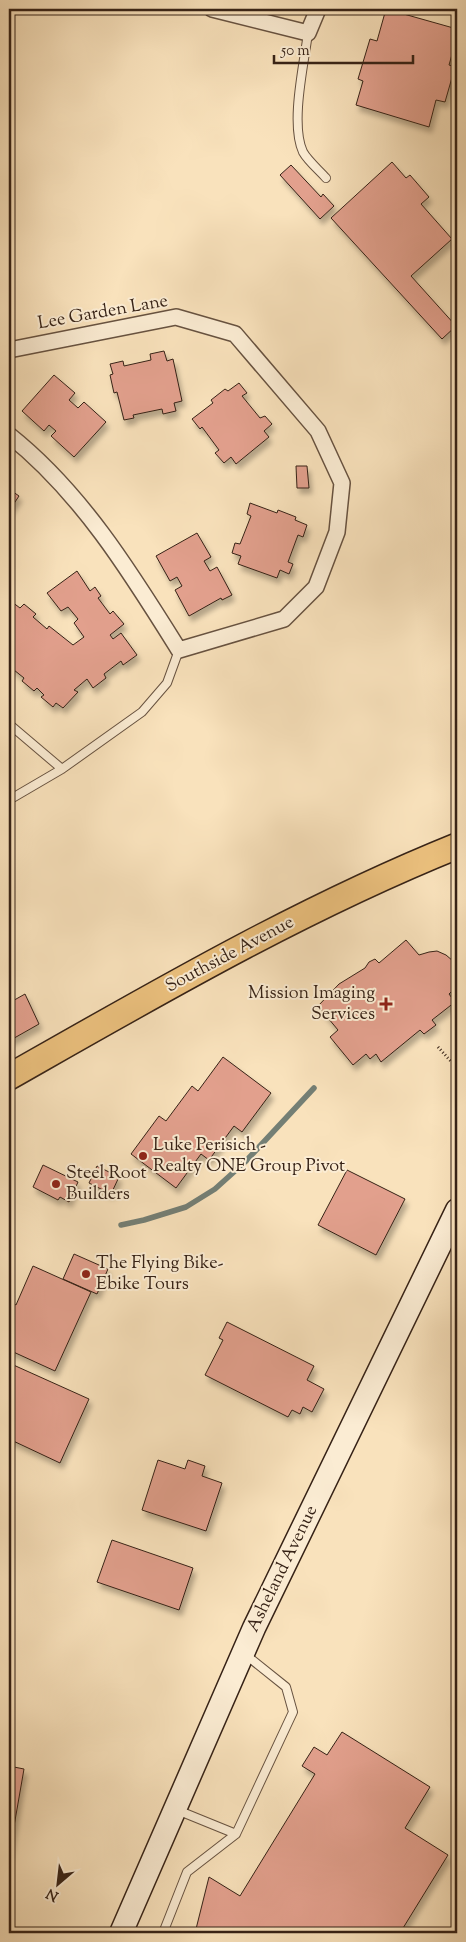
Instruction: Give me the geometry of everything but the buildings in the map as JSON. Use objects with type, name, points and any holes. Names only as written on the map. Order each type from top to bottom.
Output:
[{"type":"main road","name":"Southside Avenue","points":[[9,1077],[232,951],[394,872],[457,846]]},
{"type":"main road","name":"Asheland Avenue","points":[[121,1933],[243,1653],[457,1210]]},
{"type":"street","points":[[212,9],[308,33],[318,9]]},
{"type":"street","name":"Lee Garden Lane","points":[[9,350],[176,317],[235,334],[318,431],[342,484],[337,532],[316,587],[284,619],[179,650]]},
{"type":"street","points":[[9,435],[27,449],[80,506],[133,577],[179,650]]},
{"type":"lane","points":[[308,33],[299,103],[298,134],[304,153],[326,178]]},
{"type":"lane","points":[[9,800],[62,769],[142,712],[167,683],[179,650]]},
{"type":"lane","points":[[9,724],[62,769]]},
{"type":"lane","points":[[163,1933],[169,1913],[187,1872],[236,1834],[293,1712],[286,1687],[243,1653]]},
{"type":"lane","points":[[175,1810],[236,1834]]},
{"type":"path","points":[[438,1047],[457,1068]]},
{"type":"waterway","points":[[121,1225],[186,1207],[215,1189],[245,1162],[314,1088]]},
{"type":"place","name":"Mission Imaging Services","points":[[386,1004]]},
{"type":"place","name":"Luke Perisich - Realty ONE Group Pivot","points":[[143,1156]]},
{"type":"place","name":"Steel Root Builders","points":[[56,1184]]},
{"type":"place","name":"The Flying Bike- Ebike Tours","points":[[86,1274]]}]
